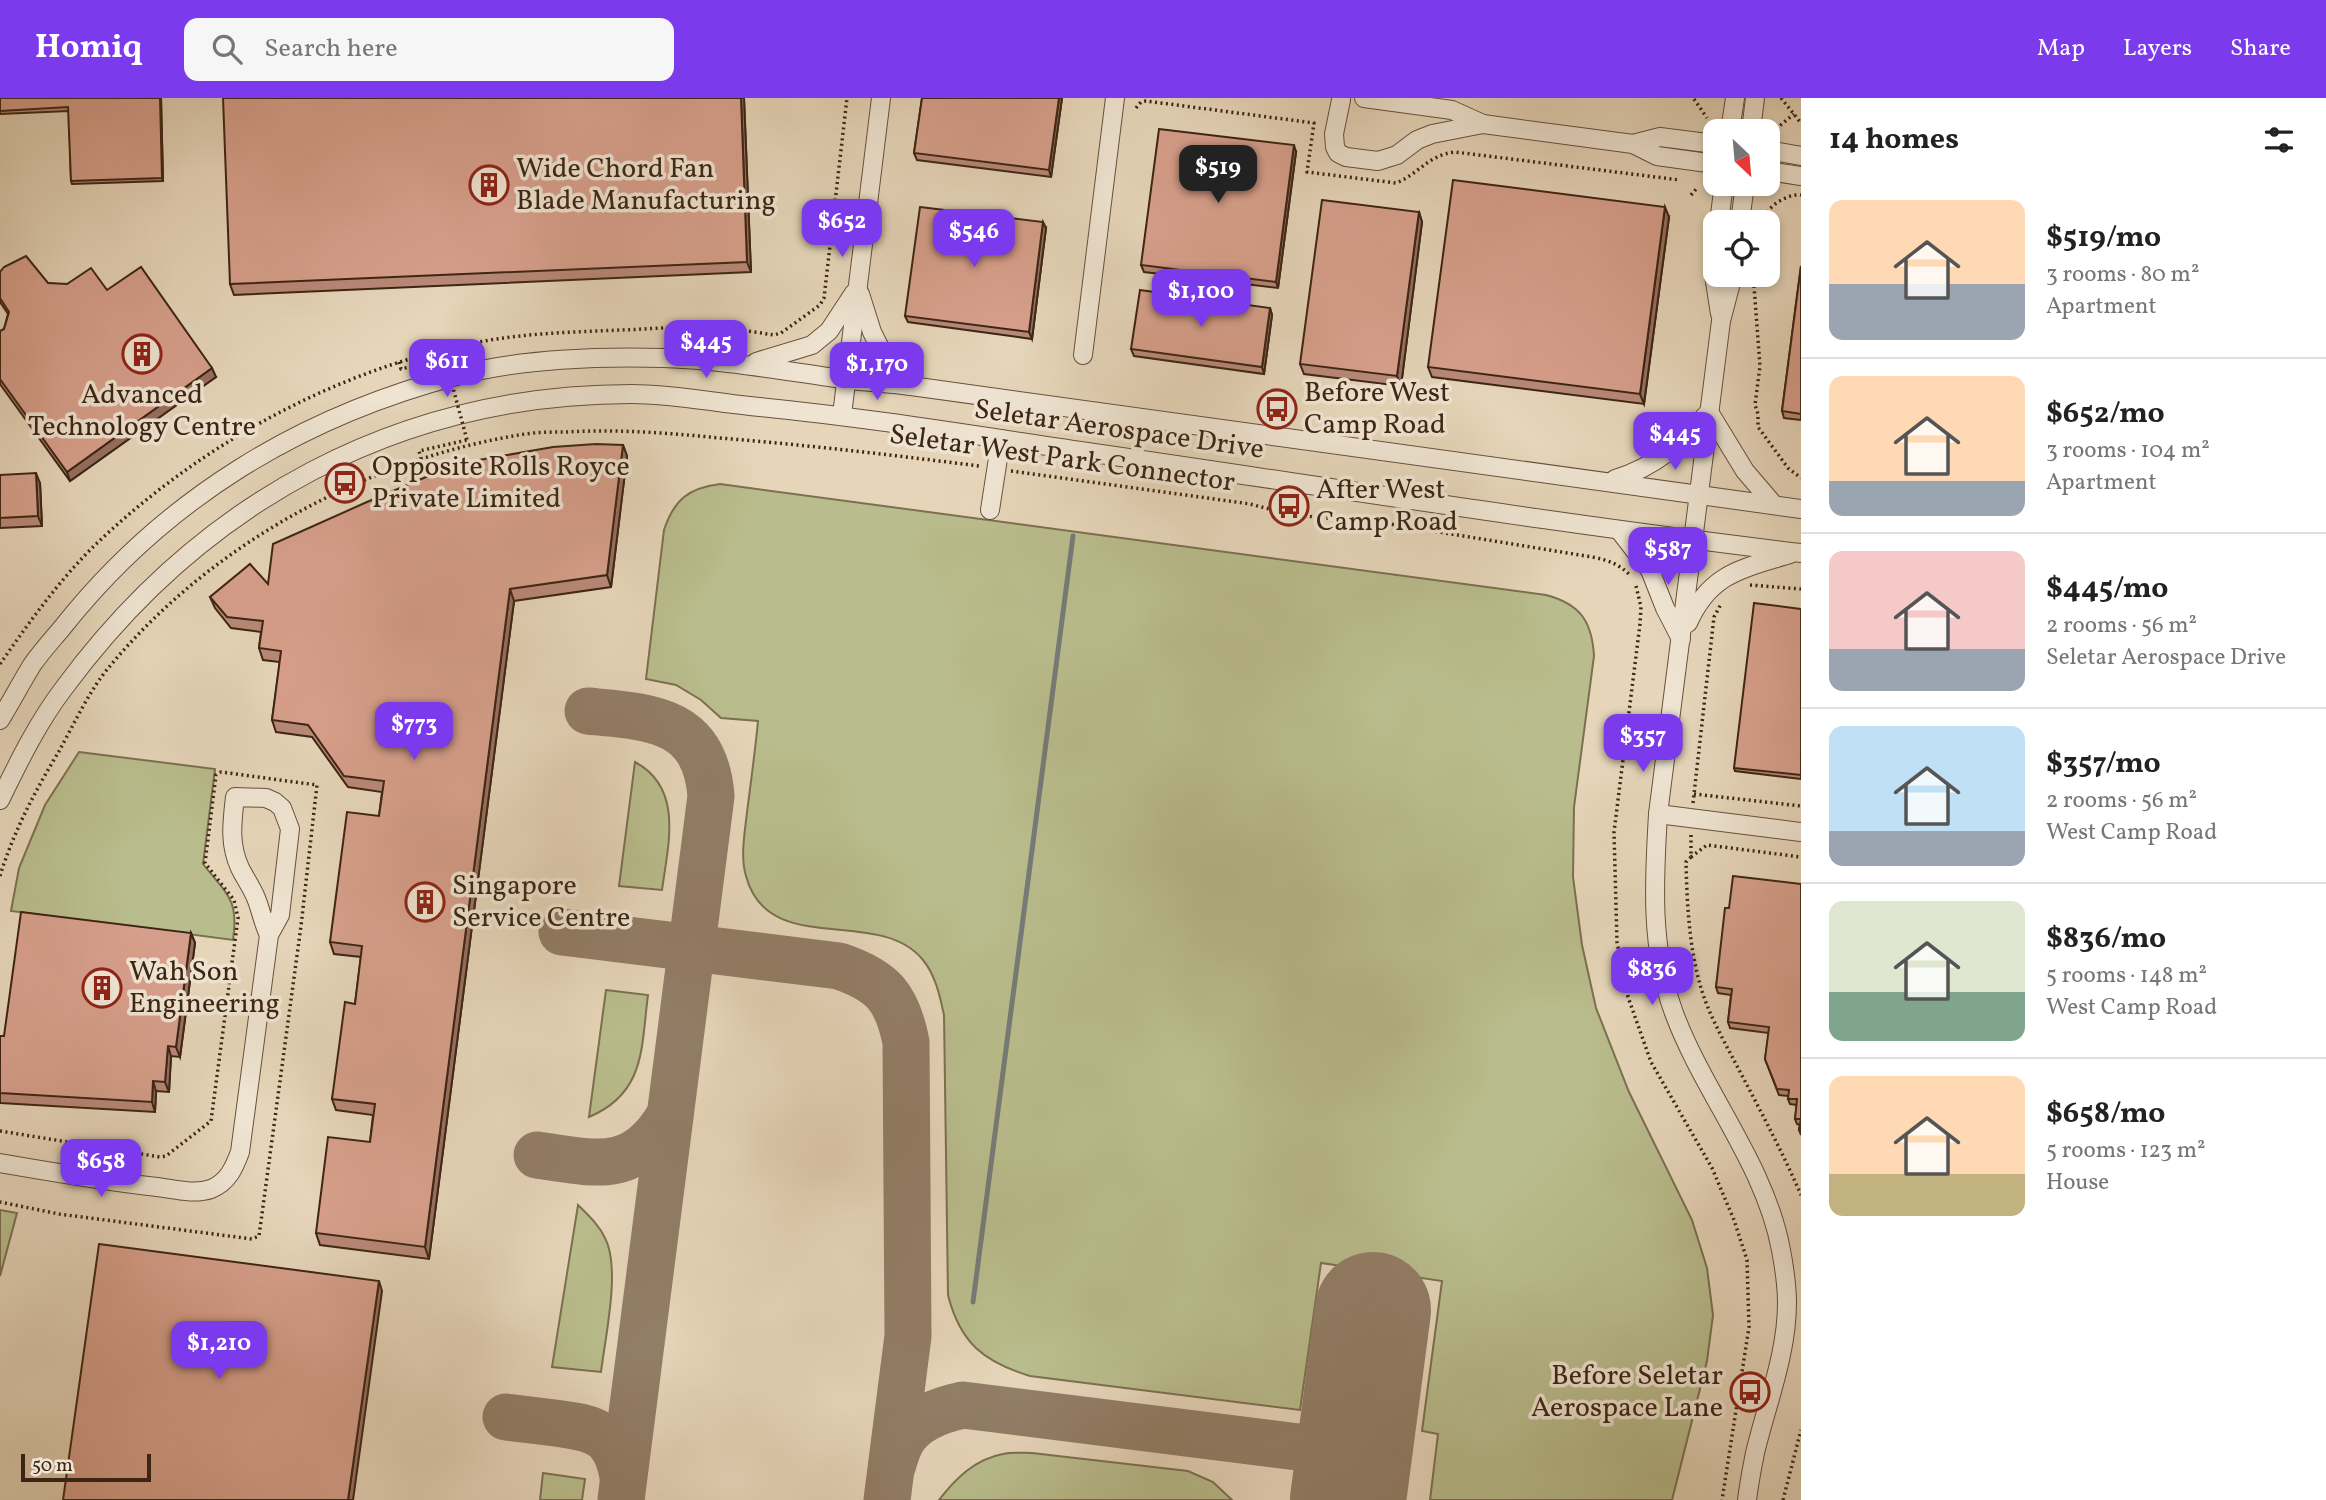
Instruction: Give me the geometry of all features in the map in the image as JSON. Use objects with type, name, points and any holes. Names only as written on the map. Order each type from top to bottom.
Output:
[{"type":"street","points":[[842,415],[881,98]]},
{"type":"street","points":[[1083,355],[1115,98]]},
{"type":"street","points":[[1364,98],[1452,110],[1483,124],[1633,144],[1657,156],[1703,162]]},
{"type":"street","points":[[1732,119],[1735,98]]},
{"type":"street","points":[[1752,119],[1755,98]]},
{"type":"street","points":[[1338,99],[1335,147],[1338,153],[1346,157],[1378,161],[1397,155],[1417,140],[1432,134],[1483,124]]},
{"type":"street","points":[[1633,144],[1660,137],[1703,142]]},
{"type":"street","points":[[1780,152],[1801,156]]},
{"type":"street","points":[[1780,173],[1801,176]]},
{"type":"street","points":[[750,364],[812,345],[829,331],[858,287]]},
{"type":"street","points":[[858,287],[872,332],[884,356],[911,386]]},
{"type":"street","points":[[1716,287],[1721,321]]},
{"type":"street","points":[[1730,287],[1721,321],[1709,412],[1658,814],[1653,891],[1659,957],[1674,1013],[1699,1068],[1755,1174],[1781,1249],[1787,1302],[1782,1356],[1755,1455],[1747,1500]]},
{"type":"street","name":"Seletar Aerospace Drive","points":[[0,720],[33,664],[85,599],[133,549],[222,478],[279,444],[338,416],[397,393],[462,374],[512,366],[570,360],[664,358],[750,364],[846,380],[911,386],[1801,509]]},
{"type":"street","name":"Seletar Aerospace Drive","points":[[0,800],[25,750],[61,691],[109,629],[164,574],[230,520],[288,483],[390,435],[504,406],[558,398],[635,394],[842,415],[1619,530],[1799,553]]},
{"type":"street","points":[[1608,481],[1652,464],[1674,449],[1709,412]]},
{"type":"street","points":[[1709,412],[1745,471],[1774,505]]},
{"type":"street","points":[[990,510],[1001,439]]},
{"type":"street","points":[[1619,530],[1650,569],[1681,639]]},
{"type":"street","points":[[1681,639],[1696,603],[1723,578],[1745,568],[1799,553]]},
{"type":"street","points":[[0,1163],[186,1191],[207,1190],[225,1181],[234,1169],[240,1152],[269,935],[280,915],[290,829],[282,808],[275,802],[266,798],[235,797],[232,845],[240,868],[257,900],[260,917],[269,935]]},
{"type":"street","points":[[1658,814],[1801,832]]},
{"type":"path","points":[[1781,98],[1801,123]]},
{"type":"path","points":[[1693,99],[1707,118]]},
{"type":"path","points":[[1136,108],[1138,104],[1146,101],[1314,123],[1307,172],[1396,183],[1405,180],[1442,153],[1455,152],[1680,180]]},
{"type":"path","points":[[1780,126],[1794,114]]},
{"type":"path","points":[[1691,195],[1697,188]]},
{"type":"path","points":[[1770,210],[1790,195],[1801,195]]},
{"type":"path","points":[[1754,287],[1760,366],[1755,405],[1758,427],[1788,468],[1801,478]]},
{"type":"path","points":[[399,362],[401,369],[444,358],[467,440],[419,451],[421,460]]},
{"type":"path","name":"Seletar West Park Connector","points":[[0,876],[6,855],[45,774],[107,669],[154,617],[252,538],[335,493],[421,460],[527,434],[644,430],[858,451],[996,469],[1250,504],[1284,514],[1353,518],[1610,560],[1621,566],[1634,579]]},
{"type":"path","points":[[1741,587],[1750,585],[1801,589]]},
{"type":"path","points":[[1691,857],[1691,818],[1714,617],[1727,598]]},
{"type":"path","points":[[0,1130],[160,1157],[166,1156],[211,1121],[237,918],[234,900],[205,863],[216,775],[221,772]]},
{"type":"path","points":[[1694,794],[1801,806]]},
{"type":"path","points":[[1801,857],[1707,845],[1686,862],[1692,952],[1702,990],[1716,1024],[1786,1160],[1801,1195]]},
{"type":"path","points":[[1783,1500],[1801,1430]]},
{"type":"green space","points":[[720,484],[1546,595],[1576,609],[1587,624],[1594,656],[1574,807],[1573,877],[1582,945],[1596,1008],[1629,1092],[1692,1220],[1707,1268],[1713,1315],[1707,1361],[1672,1500],[1430,1500],[1438,1434],[1422,1431],[1442,1281],[1321,1263],[1300,1410],[1030,1376],[999,1364],[976,1348],[959,1326],[948,1295],[944,1015],[931,973],[923,960],[904,944],[880,935],[800,925],[777,916],[758,901],[746,876],[743,852],[758,721],[721,718],[701,700],[676,685],[646,679],[664,530],[672,511],[684,497],[699,489]]},
{"type":"green space","points":[[79,752],[215,769],[203,864],[229,898],[234,915],[233,940],[11,911],[19,868],[45,805]]},
{"type":"green space","points":[[635,762],[650,773],[661,787],[667,802],[669,837],[662,890],[619,886]]},
{"type":"green space","points":[[606,990],[648,995],[644,1033],[631,1082],[608,1107],[589,1117]]},
{"type":"green space","points":[[578,1205],[600,1229],[610,1251],[612,1285],[601,1372],[552,1367]]},
{"type":"green space","points":[[0,1210],[17,1213],[0,1276]]},
{"type":"green space","points":[[1006,1453],[1032,1453],[1188,1471],[1213,1482],[1232,1500],[939,1500],[959,1478],[983,1460]]},
{"type":"green space","points":[[543,1473],[585,1479],[582,1500],[540,1500]]},
{"type":"building","points":[[0,98],[160,98],[162,178],[71,181],[68,107],[0,111]]},
{"type":"building","name":"Wide Chord Fan Blade Manufacturing","points":[[223,98],[741,98],[747,262],[230,284]]},
{"type":"building","points":[[922,98],[1059,98],[1049,170],[914,153]]},
{"type":"building","points":[[1159,129],[1294,145],[1276,282],[1141,265]]},
{"type":"building","points":[[1453,180],[1665,207],[1640,394],[1428,367]]},
{"type":"building","points":[[1322,200],[1419,212],[1397,376],[1300,364]]},
{"type":"building","points":[[920,207],[1043,222],[1029,332],[905,316]]},
{"type":"building","points":[[26,256],[48,283],[67,284],[91,268],[107,290],[141,267],[212,368],[67,472],[0,379],[0,331],[4,329],[9,312],[0,298],[0,272],[4,267]]},
{"type":"building","points":[[1801,266],[1801,414],[1782,411]]},
{"type":"building","points":[[1140,290],[1270,308],[1262,367],[1131,349]]},
{"type":"building","points":[[623,445],[607,575],[510,589],[425,1247],[316,1233],[328,1137],[370,1142],[375,1104],[332,1099],[345,1002],[355,1004],[362,946],[330,942],[347,812],[379,816],[384,781],[344,776],[308,725],[272,720],[281,651],[259,648],[263,621],[227,617],[210,597],[250,564],[268,584],[273,544],[426,477],[473,461],[553,447]]},
{"type":"building","points":[[36,473],[38,516],[0,518],[0,475]]},
{"type":"building","points":[[1754,603],[1801,609],[1801,775],[1734,768]]},
{"type":"building","points":[[1733,876],[1801,884],[1801,1119],[1795,1119],[1797,1099],[1788,1099],[1789,1090],[1777,1089],[1765,1059],[1769,1027],[1728,1022],[1732,989],[1716,987],[1725,908],[1729,908]]},
{"type":"building","name":"Wah Son Engineering","points":[[21,912],[191,933],[176,1047],[168,1046],[165,1082],[153,1081],[152,1102],[0,1093],[0,1036],[4,1036]]},
{"type":"building","points":[[99,1244],[379,1281],[348,1500],[63,1500]]},
{"type":"waterway","points":[[973,1302],[1073,536]]},
{"type":"taxiway","points":[[588,711],[653,720],[686,736],[698,751],[707,770],[711,796],[621,1500]]},
{"type":"taxiway","points":[[562,932],[839,966],[867,978],[886,993],[892,1002],[906,1042],[908,1336],[887,1500]]},
{"type":"taxiway","points":[[537,1155],[578,1161],[613,1161],[643,1148],[670,1115]]},
{"type":"taxiway","points":[[893,1464],[901,1442],[913,1427],[936,1413],[963,1405],[1354,1454]]},
{"type":"taxiway","points":[[506,1417],[582,1427],[601,1435],[615,1451],[623,1477]]},
{"type":"runway","points":[[1348,1500],[1373,1310]]},
{"type":"place","name":"Wide Chord Fan Blade Manufacturing","points":[[489,185]]},
{"type":"place","name":"Advanced Technology Centre","points":[[142,354]]},
{"type":"place","name":"Before West Camp Road","points":[[1277,409]]},
{"type":"place","name":"Opposite Rolls Royce Private Limited","points":[[345,483]]},
{"type":"place","name":"After West Camp Road","points":[[1289,506]]},
{"type":"place","name":"Singapore Service Centre","points":[[425,902]]},
{"type":"place","name":"Wah Son Engineering","points":[[102,988]]},
{"type":"place","name":"Before Seletar Aerospace Lane","points":[[1750,1392]]}]
